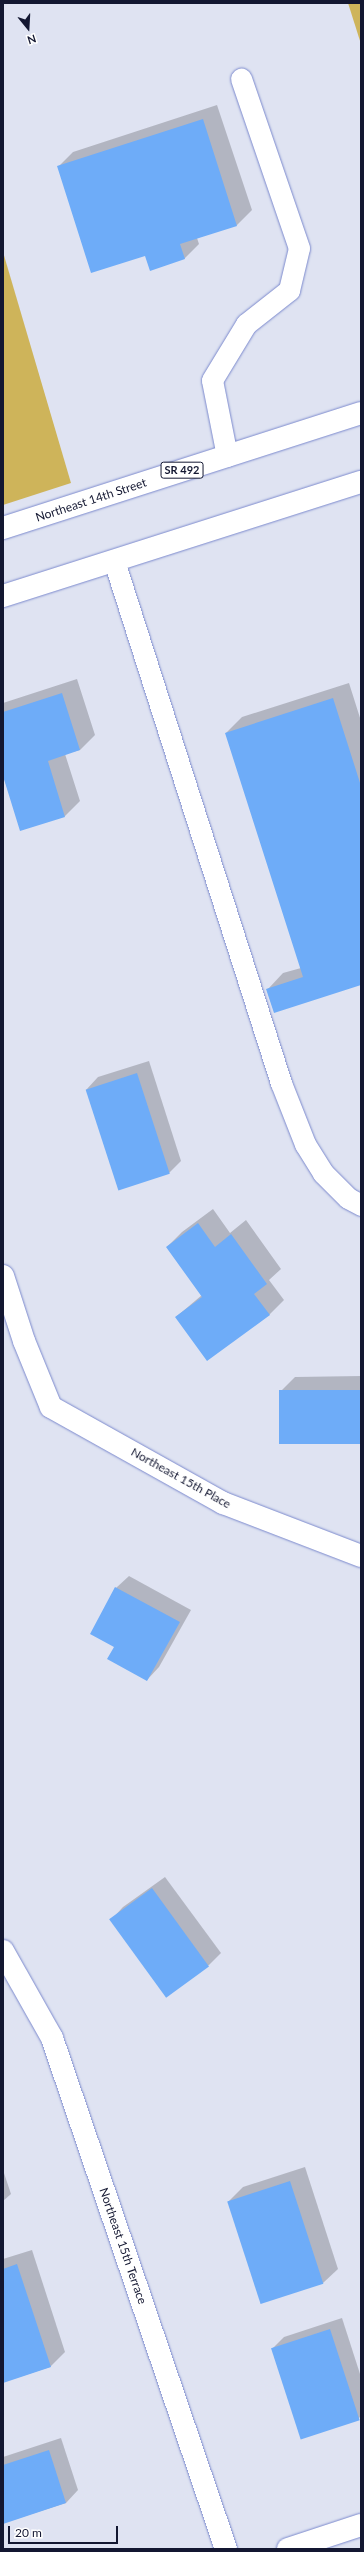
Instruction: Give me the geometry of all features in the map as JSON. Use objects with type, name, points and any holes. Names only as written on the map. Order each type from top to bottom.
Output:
[{"type":"street","name":"Northeast 14th Street","points":[[3,528],[361,413]]},
{"type":"street","points":[[3,596],[361,482]]},
{"type":"street","name":"Northeast 15th Place","points":[[3,1276],[24,1341],[51,1407],[223,1504],[361,1556]]},
{"type":"street","name":"Northeast 15th Terrace","points":[[3,1951],[52,2038],[226,2549]]},
{"type":"street","points":[[288,2549],[361,2525]]},
{"type":"lane","points":[[227,456],[212,380],[246,324],[289,290],[299,248],[241,79]]},
{"type":"lane","points":[[114,561],[281,1083],[305,1144],[323,1173],[348,1198],[361,1205]]},
{"type":"shaded area","points":[[348,3],[361,3],[361,44]]},
{"type":"shaded area","points":[[3,252],[71,483],[3,505]]},
{"type":"building","points":[[203,119],[237,226],[180,244],[185,259],[150,271],[145,256],[91,273],[57,166]]},
{"type":"building","points":[[62,693],[80,750],[48,761],[65,817],[20,831],[3,776],[3,712]]},
{"type":"building","points":[[333,698],[361,786],[361,985],[274,1013],[266,989],[303,977],[225,733]]},
{"type":"building","points":[[137,1073],[170,1174],[118,1190],[86,1090]]},
{"type":"building","points":[[198,1223],[215,1247],[231,1234],[267,1284],[254,1294],[270,1315],[207,1361],[175,1317],[202,1297],[166,1247]]},
{"type":"building","points":[[279,1390],[361,1390],[361,1444],[279,1444]]},
{"type":"building","points":[[115,1587],[180,1622],[147,1681],[107,1659],[114,1647],[90,1634]]},
{"type":"building","points":[[152,1888],[209,1966],[166,1998],[109,1919]]},
{"type":"building","points":[[290,2181],[323,2284],[261,2304],[227,2201]]},
{"type":"building","points":[[17,2264],[51,2367],[3,2383],[3,2269]]},
{"type":"building","points":[[330,2329],[360,2420],[301,2439],[271,2348]]},
{"type":"building","points":[[49,2450],[66,2503],[3,2524],[3,2465]]}]
